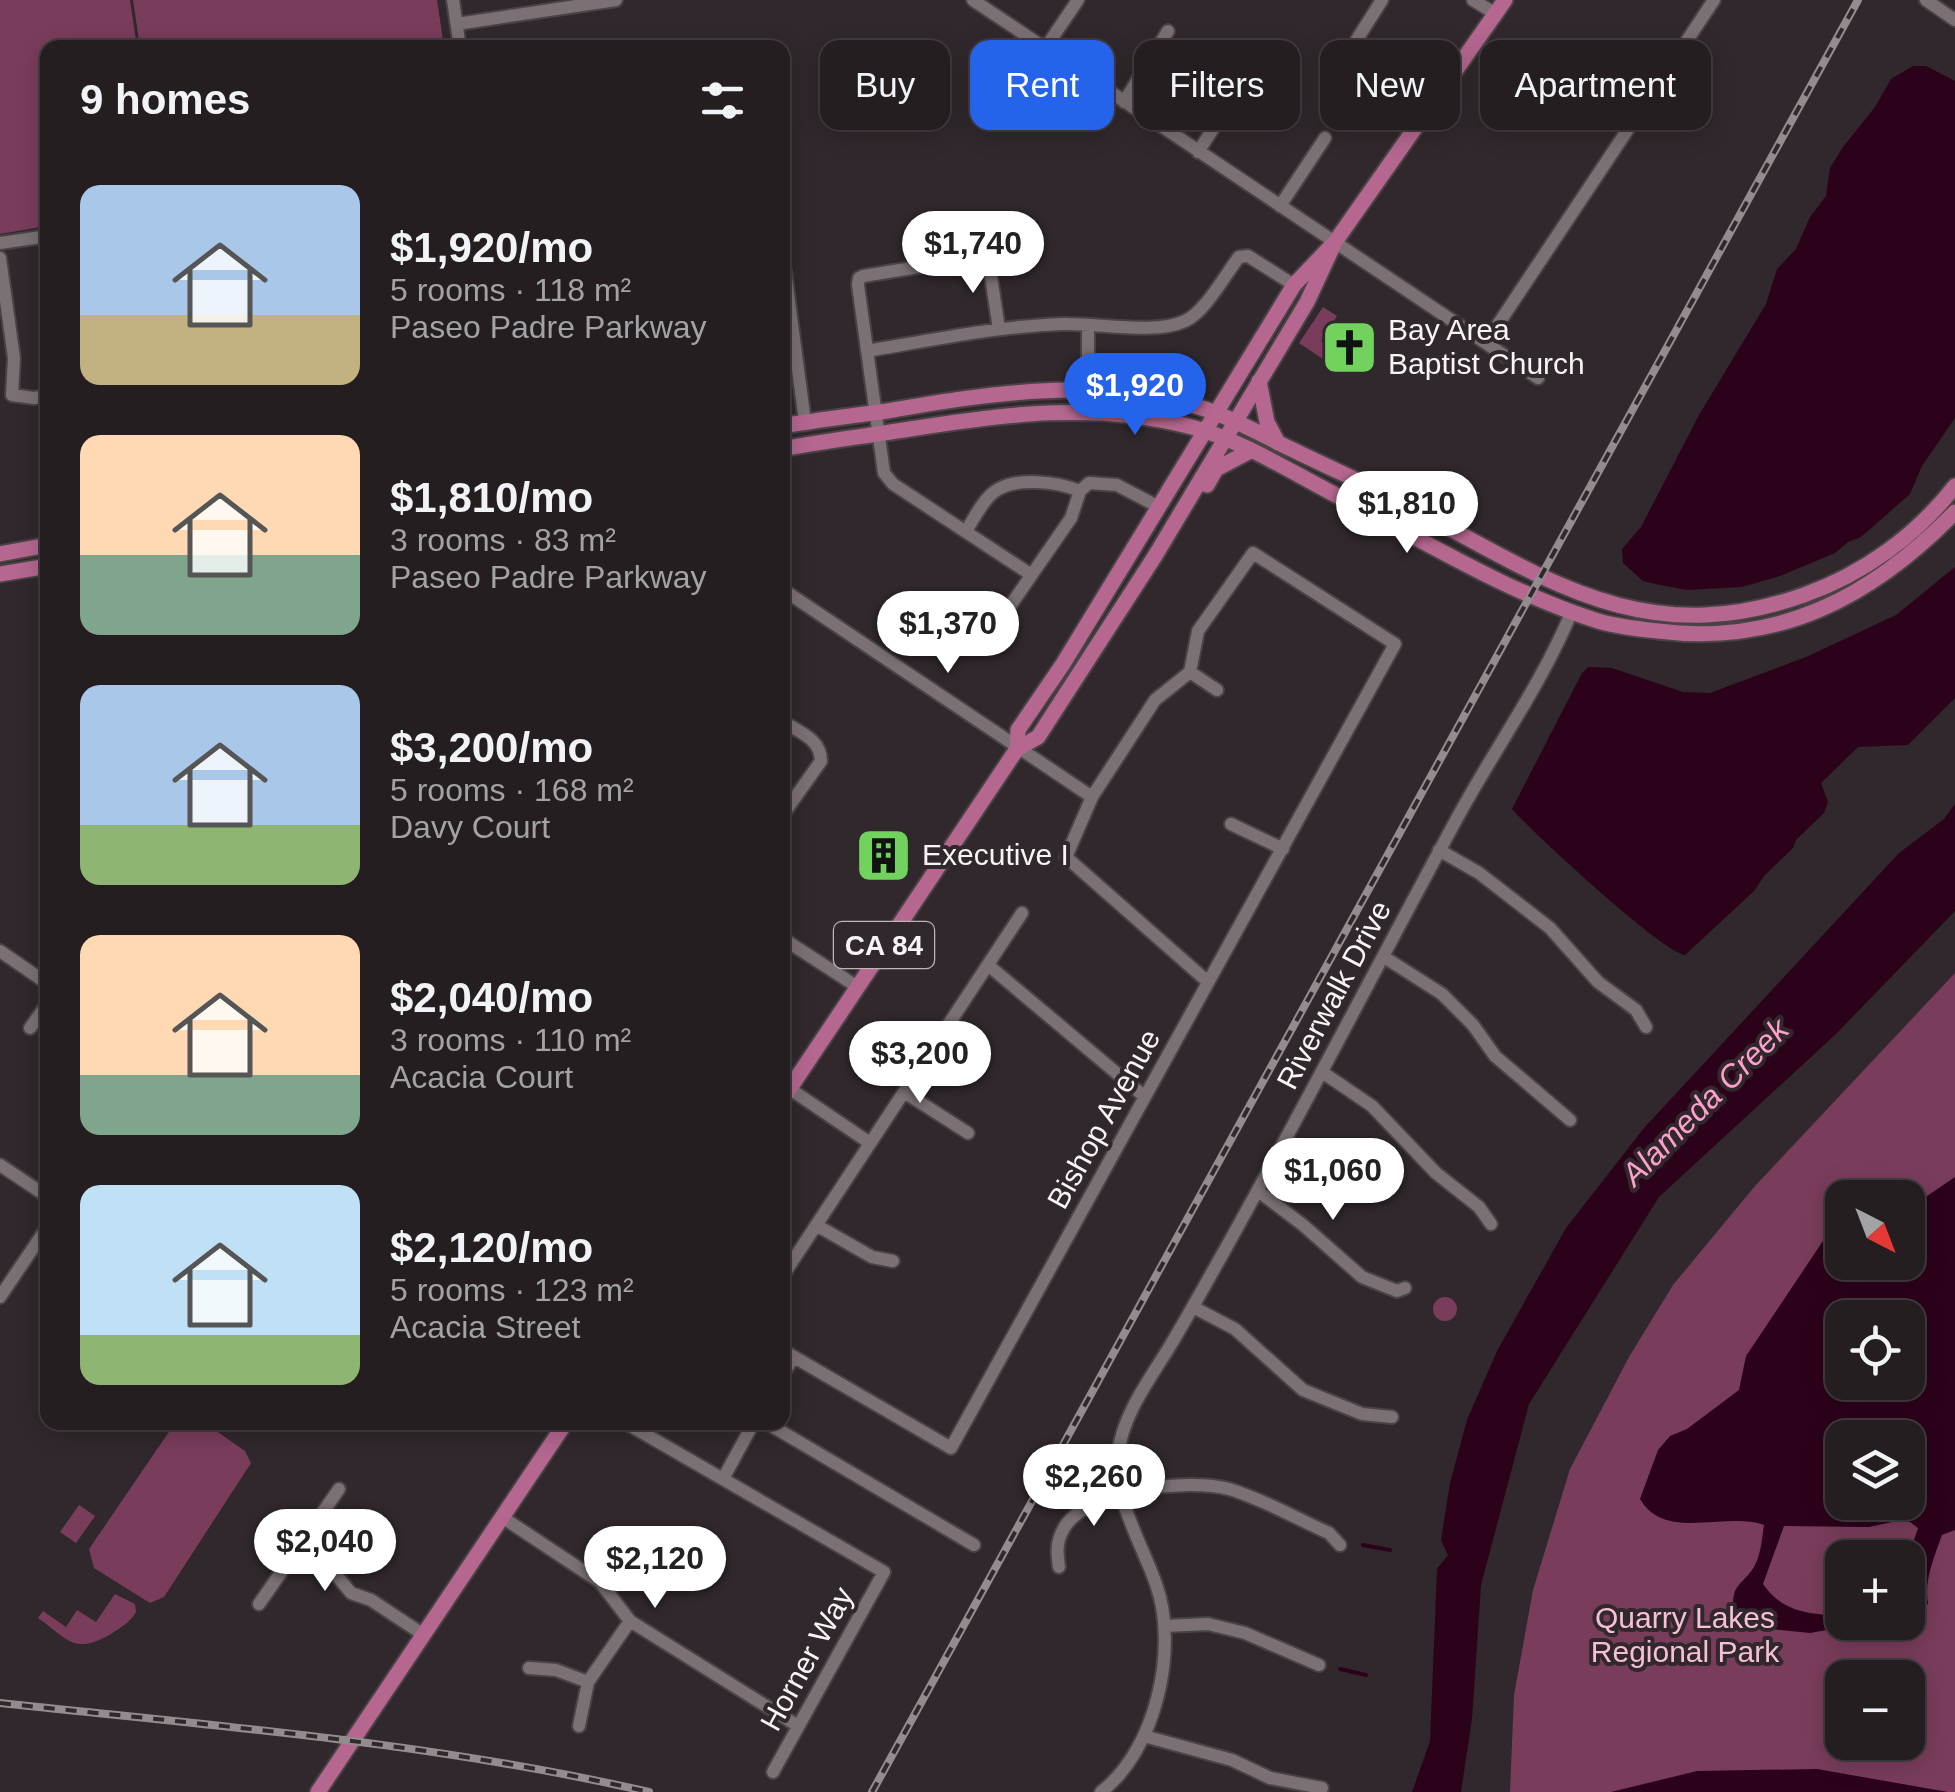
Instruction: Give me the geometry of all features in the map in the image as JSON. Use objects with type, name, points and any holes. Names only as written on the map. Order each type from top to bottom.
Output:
[{"type":"main road","name":"CA 84","points":[[1018,749],[1018,730],[1063,664],[1294,285],[1335,242],[1505,0]]},
{"type":"main road","name":"CA 84","points":[[790,1088],[1018,749],[1038,736],[1173,524],[1307,302],[1335,242]]},
{"type":"main road","points":[[1258,381],[1267,422],[1278,443]]},
{"type":"main road","points":[[790,425],[1002,392],[1088,390],[1166,400],[1234,420],[1576,594],[1661,613],[1746,611],[1818,590],[1873,562],[1904,538],[1955,486]]},
{"type":"main road","points":[[790,448],[1047,411],[1150,417],[1223,438],[1520,590],[1627,628],[1674,634],[1740,632],[1812,615],[1873,583],[1902,562],[1955,512]]},
{"type":"main road","points":[[1173,524],[1188,516],[1216,469],[1250,451]]},
{"type":"main road","points":[[0,554],[40,546]]},
{"type":"main road","points":[[0,574],[40,567]]},
{"type":"main road","points":[[318,1792],[561,1430]]},
{"type":"street","points":[[453,0],[459,40]]},
{"type":"street","points":[[457,24],[616,0]]},
{"type":"street","points":[[972,0],[1030,40]]},
{"type":"street","points":[[1051,40],[1078,0]]},
{"type":"street","points":[[1357,40],[1382,0]]},
{"type":"street","points":[[1473,0],[1496,14]]},
{"type":"street","points":[[1487,341],[1714,0]]},
{"type":"street","points":[[1926,0],[1955,20]]},
{"type":"street","points":[[1124,102],[1168,31]]},
{"type":"street","points":[[1114,96],[1538,378]]},
{"type":"street","points":[[1198,152],[1212,130]]},
{"type":"street","points":[[1280,206],[1325,138]]},
{"type":"street","points":[[0,244],[40,237]]},
{"type":"street","points":[[1030,574],[884,473],[858,278],[1036,248]]},
{"type":"street","points":[[988,257],[999,329]]},
{"type":"street","points":[[866,351],[999,329],[1067,324],[1164,326],[1183,322],[1198,313],[1239,257],[1253,258],[1294,285]]},
{"type":"street","points":[[0,258],[14,358],[12,395],[40,397]]},
{"type":"street","points":[[790,309],[805,422]]},
{"type":"street","points":[[1088,325],[1088,390]]},
{"type":"street","points":[[966,531],[996,490],[1011,484],[1061,483],[1080,491]]},
{"type":"street","points":[[1006,612],[1070,518],[1080,491],[1090,484],[1117,485],[1159,506]]},
{"type":"street","name":"Bishop Avenue","points":[[790,1355],[951,1448],[1395,644],[1253,553],[1198,631],[1190,672]]},
{"type":"street","points":[[790,595],[1092,797]]},
{"type":"street","name":"Riverwalk Drive","points":[[1102,1792],[1112,1784],[1144,1736],[1158,1698],[1165,1662],[1158,1588],[1132,1526],[1118,1455],[1132,1409],[1258,1191],[1492,754],[1550,662],[1572,611]]},
{"type":"street","points":[[1208,982],[1066,857],[1092,797],[1156,700],[1190,672],[1217,690]]},
{"type":"street","points":[[790,726],[818,744],[821,760],[790,805]]},
{"type":"street","points":[[1231,824],[1283,848]]},
{"type":"street","points":[[1439,850],[1479,873],[1550,928],[1598,982],[1636,1010],[1646,1026]]},
{"type":"street","points":[[790,1264],[1022,912]]},
{"type":"street","points":[[790,943],[856,986]]},
{"type":"street","points":[[0,951],[40,978]]},
{"type":"street","points":[[1384,957],[1442,994],[1473,1025],[1495,1056],[1570,1120]]},
{"type":"street","points":[[988,964],[1145,1097]]},
{"type":"street","points":[[30,1028],[40,1014]]},
{"type":"street","points":[[1322,1072],[1372,1106],[1436,1172],[1479,1207],[1491,1224]]},
{"type":"street","points":[[904,1092],[968,1132]]},
{"type":"street","points":[[790,1096],[870,1144]]},
{"type":"street","points":[[0,1164],[40,1192]]},
{"type":"street","points":[[1258,1191],[1362,1277],[1397,1291],[1405,1288]]},
{"type":"street","points":[[816,1225],[872,1258],[893,1261]]},
{"type":"street","points":[[0,1296],[40,1238]]},
{"type":"street","points":[[1193,1307],[1235,1329],[1303,1390],[1362,1414],[1392,1416]]},
{"type":"street","points":[[639,1430],[724,1477],[750,1430]]},
{"type":"street","points":[[779,1430],[974,1545]]},
{"type":"street","name":"Horner Way","points":[[724,1477],[884,1572],[773,1772]]},
{"type":"street","points":[[1059,1567],[1056,1547],[1064,1525],[1123,1492],[1172,1484],[1228,1489],[1329,1533],[1340,1545]]},
{"type":"street","points":[[259,1604],[339,1489]]},
{"type":"street","points":[[502,1517],[600,1582],[630,1620],[798,1726]]},
{"type":"street","points":[[298,1549],[337,1576],[352,1592],[424,1635]]},
{"type":"street","points":[[578,1726],[588,1682],[630,1620]]},
{"type":"street","points":[[1164,1626],[1208,1624],[1226,1628],[1319,1665]]},
{"type":"street","points":[[529,1668],[556,1670],[588,1682]]},
{"type":"street","points":[[1144,1736],[1232,1760],[1270,1778],[1322,1788]]},
{"type":"green space","points":[[0,0],[130,0],[136,40],[40,40],[40,227],[0,234]]},
{"type":"green space","points":[[133,0],[437,0],[443,40],[139,40]]},
{"type":"green space","points":[[1323,307],[1337,316],[1321,341],[1349,360],[1344,373],[1299,343]]},
{"type":"green space","name":"Quarry Lakes Regional Park","points":[[1955,973],[1955,1792],[1510,1792],[1514,1695],[1533,1590],[1570,1469],[1629,1357],[1673,1285],[1755,1186]]},
{"type":"green space","points":[[1445,1297],[1457,1309],[1445,1321],[1433,1309]]},
{"type":"green space","points":[[170,1430],[215,1430],[245,1451],[251,1463],[164,1597],[150,1603],[94,1568],[89,1549]]},
{"type":"green space","points":[[79,1505],[95,1516],[76,1543],[60,1532]]},
{"type":"green space","points":[[115,1594],[135,1604],[136,1612],[128,1622],[99,1640],[72,1642],[38,1618],[43,1611],[66,1627],[77,1610],[96,1622]]},
{"type":"water","points":[[1913,66],[1926,66],[1955,81],[1955,418],[1922,466],[1910,494],[1861,537],[1835,553],[1742,587],[1687,590],[1643,581],[1623,563],[1622,549],[1641,527],[1699,415],[1766,304],[1777,269],[1796,249],[1810,217],[1826,196],[1830,168],[1891,79]]},
{"type":"water","points":[[1955,567],[1955,698],[1908,745],[1858,747],[1821,783],[1828,802],[1824,813],[1754,891],[1685,955],[1626,914],[1512,809],[1588,667],[1612,668],[1683,692],[1710,693],[1806,657],[1896,615]]},
{"type":"water","name":"Alameda Creek","points":[[1955,804],[1955,911],[1836,1034],[1659,1197],[1529,1404],[1481,1585],[1472,1719],[1461,1792],[1412,1792],[1430,1741],[1437,1569],[1448,1555],[1441,1540],[1450,1483],[1467,1420],[1497,1351],[1566,1228],[1644,1128],[1899,853],[1944,819]]},
{"type":"water","points":[[1955,1177],[1955,1530],[1942,1535],[1929,1577],[1928,1604],[1925,1606],[1925,1540],[1914,1540],[1918,1528],[1910,1522],[1869,1527],[1784,1526],[1763,1584],[1788,1606],[1825,1615],[1825,1630],[1810,1633],[1752,1627],[1733,1611],[1733,1602],[1736,1590],[1756,1562],[1764,1525],[1664,1519],[1640,1499],[1658,1450],[1670,1436],[1687,1429],[1739,1390],[1746,1356],[1825,1238],[1825,1280],[1925,1280],[1925,1197]]},
{"type":"water","points":[[1817,1769],[1948,1792],[1611,1792],[1697,1771]]},
{"type":"waterway","points":[[1363,1545],[1390,1550]]},
{"type":"waterway","points":[[1340,1669],[1366,1675]]},
{"type":"railway","points":[[872,1792],[1858,0]]},
{"type":"railway","points":[[0,1703],[407,1748],[649,1792]]},
{"type":"place","name":"Bay Area Baptist Church","points":[[1349,347]]},
{"type":"place","name":"Executive I","points":[[883,855]]}]
